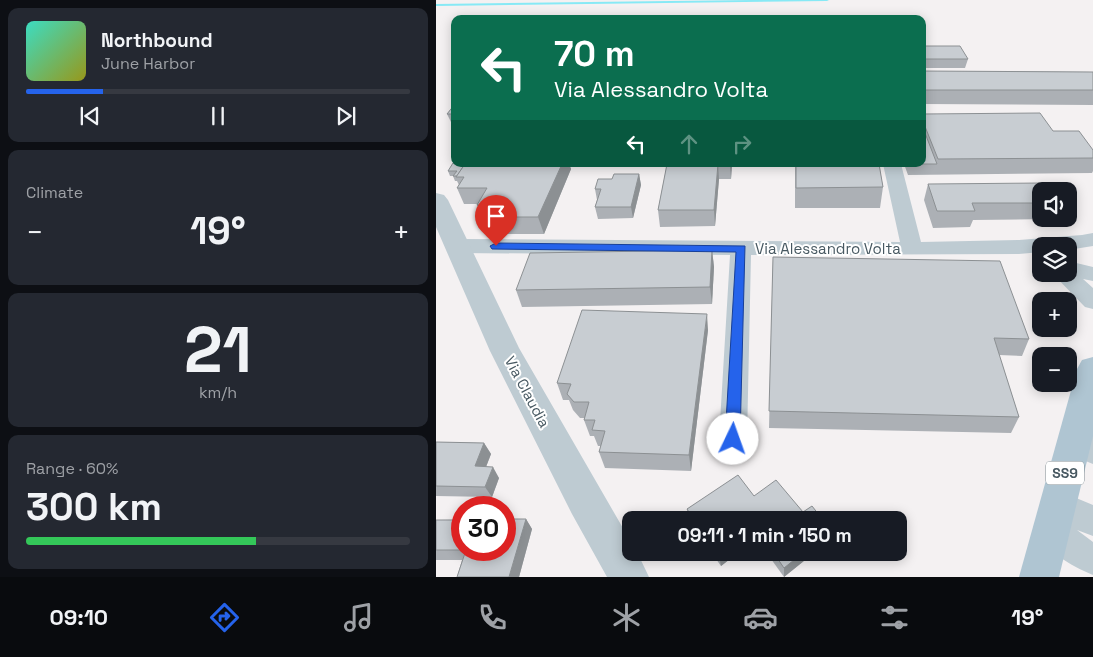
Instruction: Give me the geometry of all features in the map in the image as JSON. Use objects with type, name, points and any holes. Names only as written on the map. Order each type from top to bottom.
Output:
[{"type":"main road","name":"SS9","points":[[1039,577],[1079,415],[1093,369]]},
{"type":"street","points":[[893,167],[912,249]]},
{"type":"street","name":"Via Claudia","points":[[436,200],[505,351],[585,501],[629,577]]},
{"type":"street","points":[[1077,244],[1093,238]]},
{"type":"street","name":"Via Alessandro Volta","points":[[458,246],[741,249],[1032,248]]},
{"type":"street","points":[[733,439],[741,249]]},
{"type":"street","name":"Via Alessandro Volta","points":[[1077,253],[1093,255]]},
{"type":"street","points":[[1077,270],[1093,274]]},
{"type":"street","points":[[1073,282],[1093,301]]},
{"type":"street","points":[[1079,415],[1093,451]]},
{"type":"street","points":[[1055,516],[1093,521]]},
{"type":"street","points":[[1055,516],[1076,551],[1093,559]]},
{"type":"building","points":[[926,46],[960,46],[968,59],[926,59]]},
{"type":"building","points":[[926,71],[1093,72],[1093,90],[926,90]]},
{"type":"building","points":[[1040,113],[1053,131],[1079,131],[1093,150],[1093,158],[938,159],[926,129],[926,114]]},
{"type":"building","points":[[926,136],[937,164],[926,164]]},
{"type":"building","points":[[451,166],[463,167],[457,176],[453,176],[457,171],[448,171]]},
{"type":"building","points":[[463,167],[561,167],[538,217],[479,217],[485,205],[477,205],[487,188],[457,188],[464,177],[456,177]]},
{"type":"building","points":[[666,167],[718,167],[714,210],[658,210]]},
{"type":"building","points":[[796,167],[880,167],[883,187],[796,188]]},
{"type":"building","points":[[614,174],[639,174],[631,207],[595,207],[601,189],[595,189],[598,179],[612,179]]},
{"type":"building","points":[[1032,183],[1032,203],[972,203],[975,211],[937,211],[928,184]]},
{"type":"building","points":[[712,250],[710,287],[516,290],[530,253]]},
{"type":"building","points":[[773,257],[1000,261],[1029,339],[994,338],[1019,417],[769,411]]},
{"type":"building","points":[[582,310],[707,314],[689,455],[599,452],[605,431],[592,430],[595,420],[584,420],[589,402],[574,402],[567,394],[571,384],[557,383]]},
{"type":"building","points":[[436,442],[484,443],[475,466],[493,467],[485,487],[436,486]]},
{"type":"building","points":[[738,475],[754,496],[776,480],[802,511],[688,511],[687,509]]},
{"type":"building","points":[[812,506],[816,511],[804,511]]},
{"type":"building","points":[[516,519],[526,519],[516,553]]},
{"type":"building","points":[[436,520],[451,520],[451,550],[436,550]]},
{"type":"building","points":[[462,561],[514,561],[509,577],[457,577]]},
{"type":"building","points":[[779,561],[793,561],[784,568]]},
{"type":"waterway","points":[[436,5],[827,0]]},
{"type":"route","points":[[496,246],[741,249],[733,439]]}]
